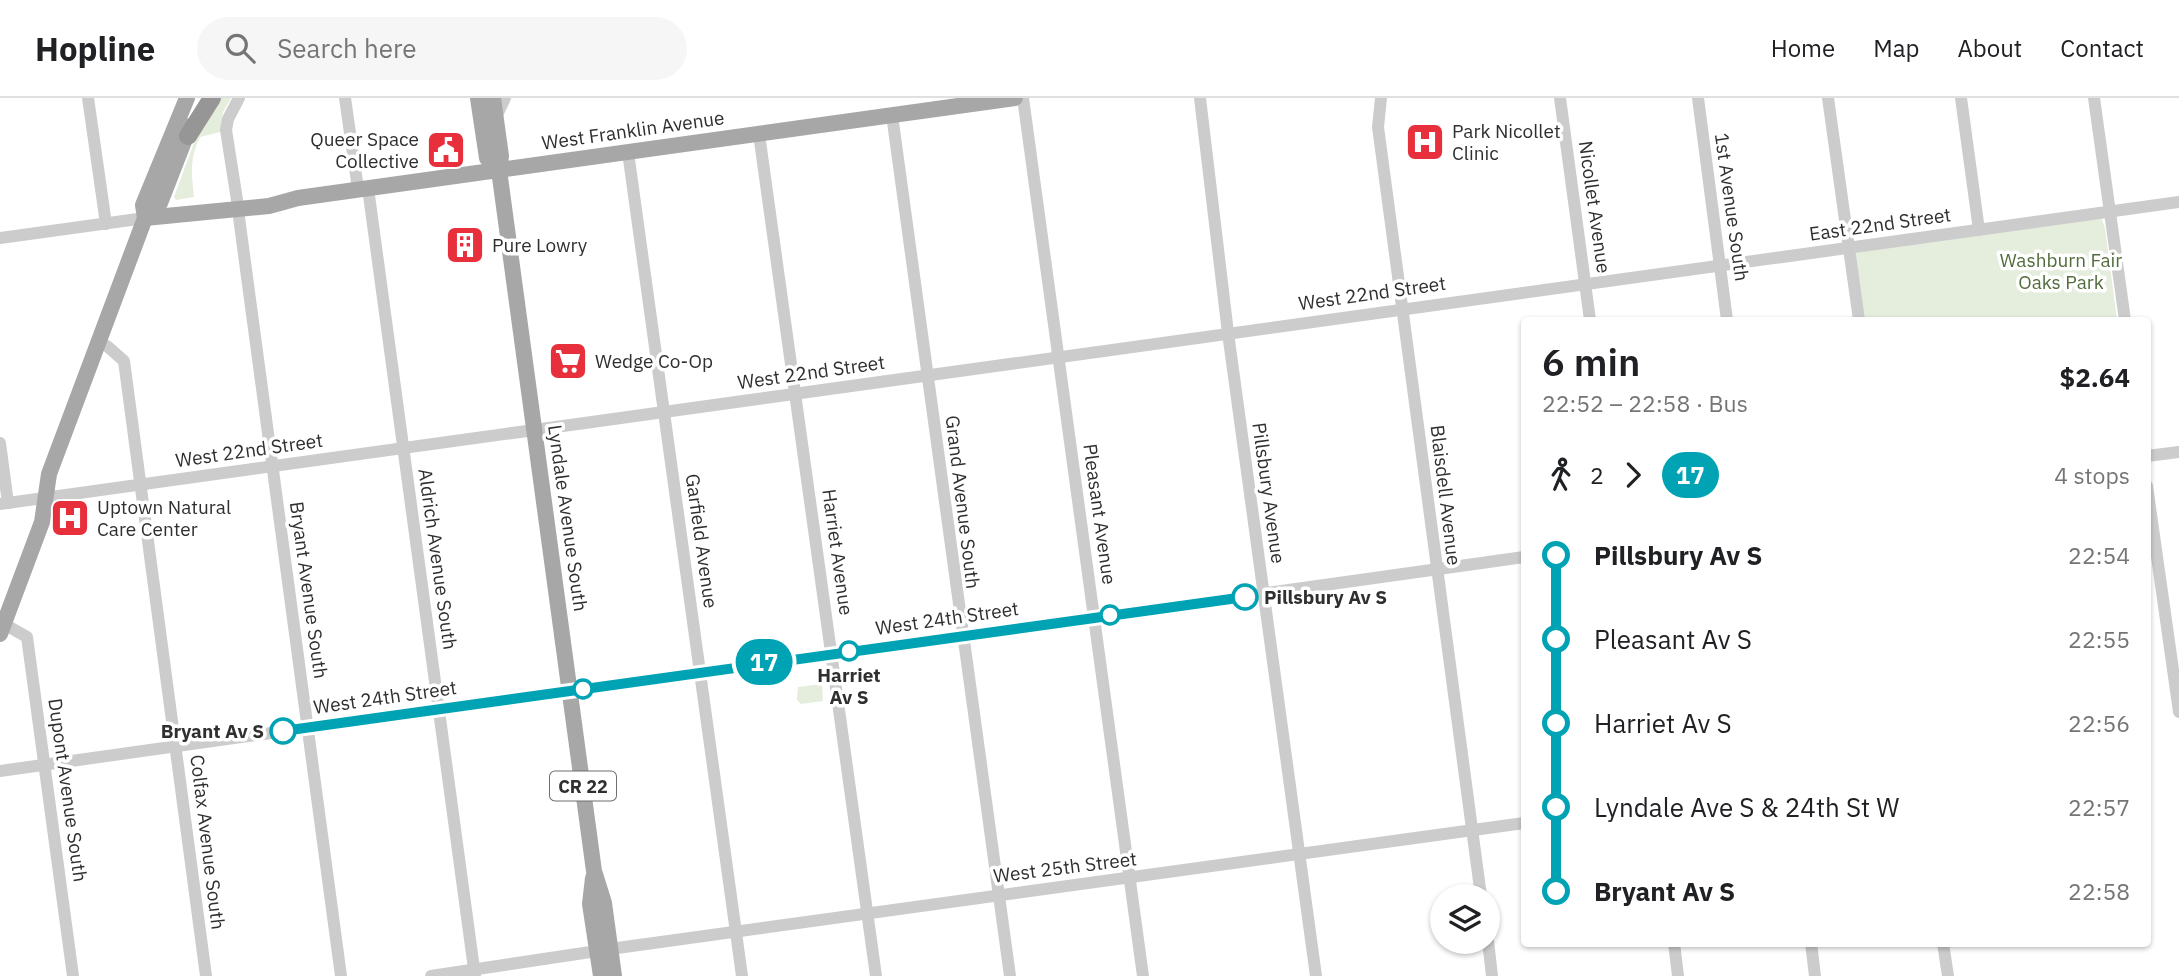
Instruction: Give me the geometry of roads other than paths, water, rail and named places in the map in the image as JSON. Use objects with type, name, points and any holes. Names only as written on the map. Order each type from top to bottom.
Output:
[{"type":"highway","points":[[188,136],[212,98]]},
{"type":"main road","points":[[145,218],[143,205],[187,98]]},
{"type":"main road","points":[[45,498],[53,463],[101,333],[114,307],[145,218],[160,203],[202,98]]},
{"type":"main road","points":[[478,98],[487,158],[499,170]]},
{"type":"main road","points":[[493,98],[501,156],[499,170]]},
{"type":"main road","name":"West Franklin Avenue","points":[[145,218],[1015,98]]},
{"type":"main road","name":"Lyndale Avenue South","points":[[499,170],[594,871],[590,904],[614,976]]},
{"type":"main road","points":[[1,623],[33,520],[58,476],[107,346],[114,323],[114,307]]},
{"type":"main road","name":"Lyndale Avenue South","points":[[601,976],[604,950]]},
{"type":"street","points":[[88,98],[106,223]]},
{"type":"street","name":"Bryant Avenue South","points":[[239,98],[228,119],[226,130],[341,976]]},
{"type":"street","name":"Aldrich Avenue South","points":[[345,98],[363,189],[404,448],[475,973]]},
{"type":"street","points":[[496,117],[505,98]]},
{"type":"street","name":"Pleasant Avenue","points":[[1023,98],[1143,976]]},
{"type":"street","name":"Pillsbury Avenue","points":[[1199,98],[1228,334],[1316,976]]},
{"type":"street","name":"Blaisdell Avenue","points":[[1381,98],[1378,127],[1479,884]]},
{"type":"street","name":"Nicollet Avenue","points":[[1560,98],[1590,317]]},
{"type":"street","name":"1st Avenue South","points":[[1698,98],[1727,317]]},
{"type":"street","points":[[1828,98],[1859,317]]},
{"type":"street","points":[[1961,98],[1979,230]]},
{"type":"street","points":[[2094,98],[2124,317]]},
{"type":"street","name":"Grand Avenue South","points":[[892,115],[961,635],[1010,976]]},
{"type":"street","name":"Harriet Avenue","points":[[760,134],[876,976]]},
{"type":"street","name":"Garfield Avenue","points":[[628,152],[666,411],[742,976]]},
{"type":"street","name":"East 22nd Street","points":[[1586,284],[2179,202]]},
{"type":"street","name":"West Franklin Avenue","points":[[0,237],[145,218]]},
{"type":"street","name":"West 22nd Street","points":[[4,503],[1586,284]]},
{"type":"street","name":"Colfax Avenue South","points":[[107,346],[124,361],[206,976]]},
{"type":"street","points":[[0,443],[4,503]]},
{"type":"street","points":[[2151,456],[2179,452]]},
{"type":"street","points":[[2151,514],[2179,712]]},
{"type":"street","name":"West 24th Street","points":[[0,771],[1521,557]]},
{"type":"street","name":"Dupont Avenue South","points":[[1,623],[27,637],[73,976]]},
{"type":"street","name":"West 25th Street","points":[[431,976],[475,973],[604,950],[736,934],[1521,823]]},
{"type":"street","points":[[1674,947],[1678,976]]},
{"type":"street","points":[[1811,947],[1815,976]]},
{"type":"street","points":[[1944,947],[1948,976]]},
{"type":"street","points":[[1489,954],[1492,976]]},
{"type":"place","name":"Park Nicollet Clinic","points":[[1425,142]]},
{"type":"place","name":"Queer Space Collective","points":[[446,150]]},
{"type":"place","name":"Pure Lowry","points":[[465,245]]},
{"type":"place","name":"Wedge Co-Op","points":[[568,361]]},
{"type":"place","name":"Uptown Natural Care Center","points":[[70,518]]},
{"type":"place","name":"Pillsbury Av S","points":[[1245,597]]},
{"type":"place","name":"Harriet Av S","points":[[849,651]]},
{"type":"place","name":"Bryant Av S","points":[[283,731]]},
{"type":"park label","name":"Washburn Fair Oaks Park","points":[[2061,271]]}]
